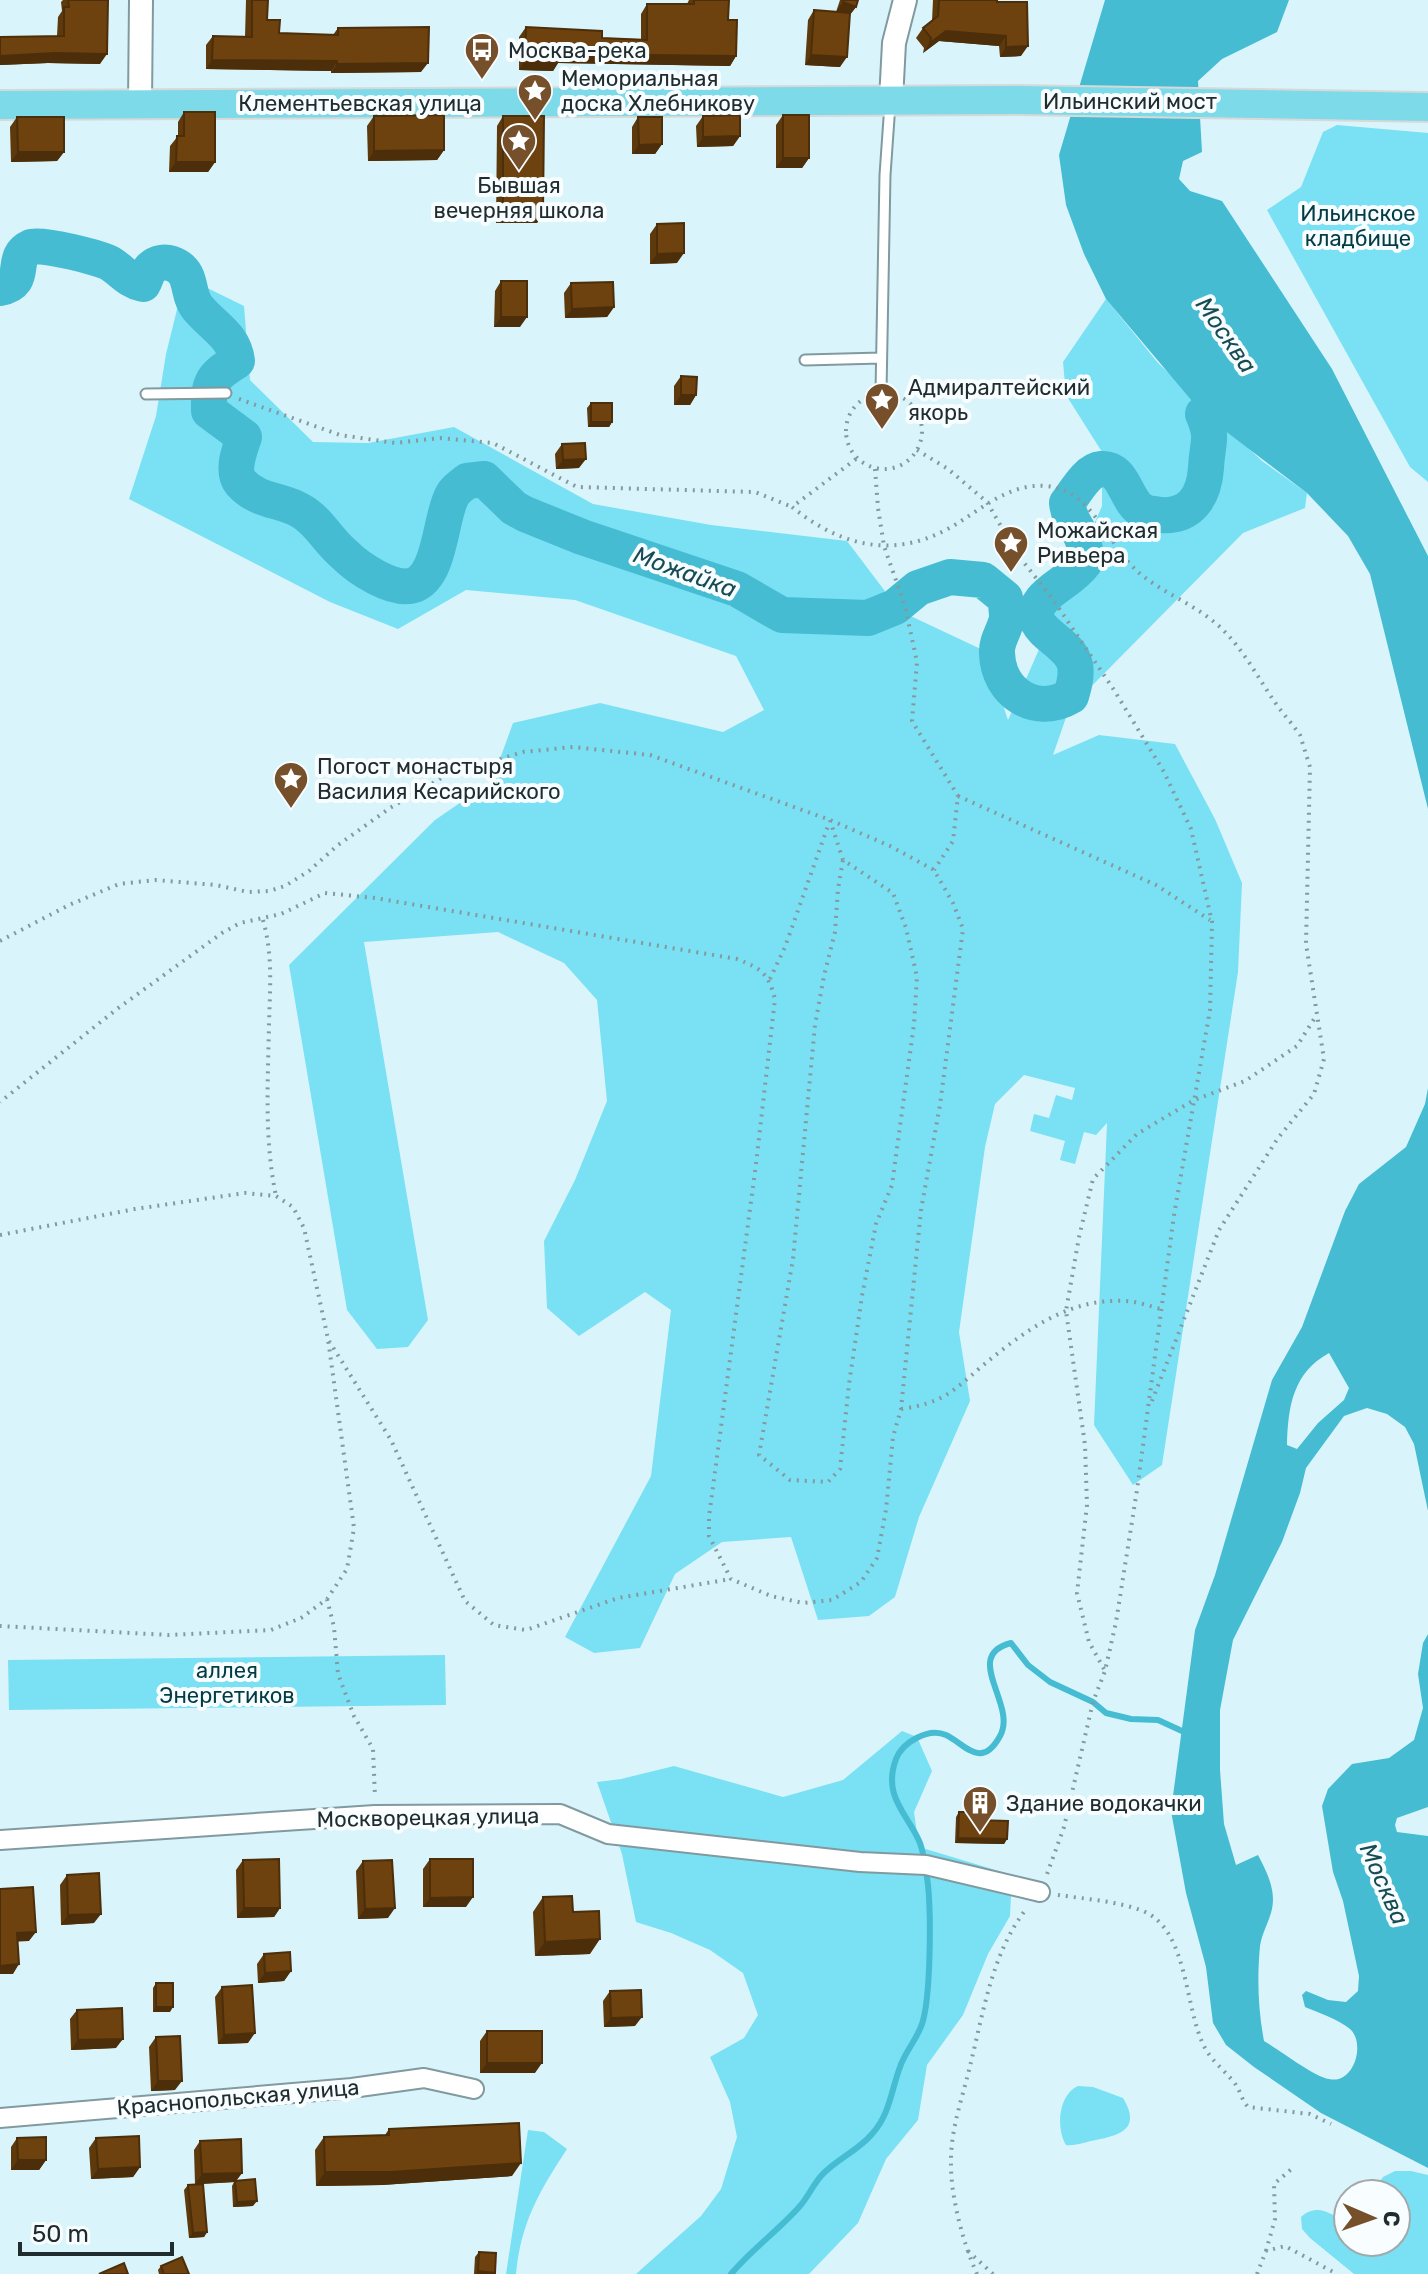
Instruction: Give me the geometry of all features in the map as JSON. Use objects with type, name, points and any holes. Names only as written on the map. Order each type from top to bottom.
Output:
[{"type":"main road","name":"Клементьевская улица","points":[[0,105],[959,100]]},
{"type":"main road","name":"Ильинский мост","points":[[959,100],[1428,107]]},
{"type":"street","points":[[140,104],[141,0]]},
{"type":"street","points":[[891,100],[894,43],[905,0]]},
{"type":"street","name":"Москворецкая улица","points":[[0,1840],[375,1815],[560,1814],[608,1834],[860,1862],[926,1865],[1040,1892]]},
{"type":"street","name":"Краснопольская улица","points":[[0,2118],[352,2088],[424,2078],[474,2089]]},
{"type":"lane","points":[[881,392],[885,175],[891,100]]},
{"type":"lane","points":[[805,360],[881,358]]},
{"type":"lane","points":[[146,394],[226,393]]},
{"type":"path","points":[[881,392],[903,397],[918,412],[923,434],[917,450],[897,468],[875,469],[856,459],[845,439],[847,417],[860,400],[881,392]]},
{"type":"path","points":[[226,393],[340,435],[395,443],[440,438],[493,443],[577,487],[755,492],[792,507],[816,526],[859,544],[884,546],[935,537],[987,502],[1023,487],[1043,486],[1073,495],[1095,516],[1137,571],[1220,628],[1244,655],[1300,735],[1310,767],[1306,944],[1324,1059],[1314,1094],[1278,1138],[1219,1230],[1146,1415]]},
{"type":"path","points":[[917,450],[948,469],[987,502],[1017,554],[1052,598],[1114,690],[1164,772],[1191,829],[1212,922],[1210,1010],[1161,1309],[1127,1552],[1105,1671],[1093,1702],[1054,1860],[1040,1892],[1014,1924],[993,1976],[954,2129],[951,2172],[966,2249],[977,2274]]},
{"type":"path","points":[[792,507],[856,459]]},
{"type":"path","points":[[875,469],[884,546],[905,606],[917,662],[912,721],[958,796],[1156,885],[1212,922]]},
{"type":"path","points":[[0,941],[69,905],[119,884],[155,880],[216,885],[248,892],[285,886],[390,808],[445,776],[523,752],[573,747],[650,755],[830,820],[890,846],[934,870],[953,903],[963,929],[940,1105],[921,1210],[901,1409],[893,1437],[886,1510],[877,1558],[861,1582],[832,1600],[803,1603],[771,1596],[731,1579],[618,1598],[526,1630],[494,1625],[465,1601],[391,1440],[328,1339]]},
{"type":"path","points":[[934,870],[953,841],[958,796]]},
{"type":"path","points":[[830,820],[843,860],[835,932],[815,1025],[793,1259],[759,1455],[790,1480],[828,1482],[840,1469],[849,1384],[868,1268],[876,1224],[892,1185],[913,1038],[917,977],[906,928],[893,893],[843,860]]},
{"type":"path","points":[[769,979],[785,947],[830,820]]},
{"type":"path","points":[[0,1102],[117,1009],[222,933],[240,923],[263,920],[325,893],[375,898],[737,959],[757,967],[769,979],[775,999],[709,1517],[709,1536],[731,1579]]},
{"type":"path","points":[[263,920],[269,942],[271,972],[267,1126],[270,1169],[276,1196]]},
{"type":"path","points":[[1105,1671],[1089,1642],[1077,1593],[1087,1505],[1085,1445],[1066,1311],[1093,1179],[1137,1134],[1194,1100],[1245,1081],[1278,1060],[1297,1046],[1316,1016]]},
{"type":"path","points":[[0,1235],[135,1209],[245,1193],[276,1196],[293,1207],[304,1228],[328,1339],[354,1528],[347,1569],[327,1599],[301,1618],[271,1630],[208,1635],[0,1626]]},
{"type":"path","points":[[901,1409],[930,1405],[951,1392],[1031,1327],[1066,1311],[1087,1305],[1125,1301],[1161,1309]]},
{"type":"path","points":[[327,1599],[334,1627],[338,1674],[354,1716],[373,1749],[375,1815]]},
{"type":"path","points":[[1040,1892],[1144,1911],[1164,1926],[1175,1947],[1204,2046],[1219,2068],[1234,2082],[1243,2102],[1248,2107],[1263,2110],[1310,2114],[1331,2124]]},
{"type":"path","points":[[1257,2274],[1275,2219],[1274,2184],[1295,2166]]},
{"type":"path","points":[[1266,2251],[1285,2246],[1337,2274]]},
{"type":"path","points":[[966,2249],[993,2274]]},
{"type":"green space","name":"Ильинское кладбище","points":[[1337,125],[1428,133],[1428,482],[1410,467],[1267,210],[1301,187],[1323,132]]},
{"type":"green space","points":[[185,277],[244,306],[250,380],[313,442],[368,443],[454,427],[593,504],[711,525],[847,541],[900,611],[985,651],[1008,720],[1102,506],[1102,452],[1066,395],[1063,362],[1106,299],[1158,363],[1262,461],[1307,493],[1305,508],[1243,533],[1069,709],[1053,755],[1099,735],[1175,744],[1215,819],[1242,883],[1238,972],[1162,1465],[1133,1485],[1094,1425],[1107,1123],[1096,1135],[1084,1132],[1075,1164],[1060,1160],[1065,1141],[1030,1131],[1034,1114],[1049,1118],[1056,1095],[1072,1100],[1075,1088],[1024,1075],[995,1104],[985,1147],[959,1332],[970,1401],[919,1517],[895,1597],[869,1616],[818,1620],[791,1537],[722,1542],[675,1574],[640,1648],[594,1653],[565,1637],[651,1476],[671,1310],[645,1292],[579,1336],[547,1308],[544,1241],[575,1180],[607,1101],[597,1000],[564,963],[498,932],[364,942],[428,1320],[408,1347],[377,1349],[347,1310],[289,965],[435,820],[492,781],[513,723],[600,703],[723,732],[764,710],[736,656],[575,600],[466,590],[398,629],[330,602],[129,499],[156,416],[166,354]]},
{"type":"green space","name":"аллея Энергетиков","points":[[445,1655],[446,1705],[9,1710],[8,1660]]},
{"type":"green space","points":[[902,1731],[917,1737],[932,1771],[914,1812],[919,1847],[1012,1875],[1010,1916],[988,1954],[963,2015],[927,2065],[918,2120],[886,2159],[858,2223],[809,2274],[636,2274],[701,2216],[721,2189],[737,2137],[730,2102],[710,2057],[744,2038],[758,2015],[743,1973],[710,1950],[636,1922],[622,1854],[597,1782],[674,1766],[783,1797],[843,1780]]},
{"type":"green space","points":[[1078,2086],[1093,2087],[1123,2098],[1130,2118],[1129,2125],[1110,2137],[1066,2145],[1061,2130],[1061,2113],[1066,2097]]},
{"type":"green space","points":[[528,2130],[544,2132],[567,2149],[533,2208],[522,2239],[516,2274],[506,2274]]},
{"type":"green space","points":[[1395,2171],[1428,2175],[1428,2274],[1354,2274],[1334,2258],[1412,2258],[1412,2178],[1383,2177]]},
{"type":"green space","points":[[1313,2210],[1330,2213],[1332,2256],[1302,2229],[1301,2217]]},
{"type":"water","name":"Москва","points":[[1105,0],[1289,0],[1277,32],[1222,59],[1198,81],[1202,152],[1183,161],[1179,179],[1190,191],[1222,201],[1332,369],[1428,556],[1428,809],[1370,574],[1348,536],[1307,493],[1203,414],[1106,299],[1084,254],[1066,205],[1059,155]]},
{"type":"water","name":"Москва","points":[[1428,1088],[1428,1511],[1414,1444],[1405,1427],[1387,1414],[1367,1408],[1344,1416],[1306,1468],[1282,1542],[1233,1640],[1220,1710],[1220,1770],[1224,1824],[1236,1865],[1258,1855],[1272,1888],[1272,1909],[1261,1941],[1259,1958],[1259,2005],[1264,2041],[1314,2073],[1338,2079],[1351,2070],[1355,2062],[1355,2035],[1340,2022],[1305,2007],[1302,1995],[1306,1991],[1328,2000],[1346,2002],[1358,1991],[1359,1976],[1343,1901],[1333,1872],[1322,1806],[1328,1789],[1352,1764],[1389,1758],[1414,1740],[1423,1708],[1418,1674],[1423,1643],[1428,1634],[1428,1807],[1397,1818],[1395,1825],[1397,1832],[1428,1836],[1428,2168],[1321,2113],[1226,2045],[1213,2023],[1206,1967],[1186,1893],[1171,1811],[1195,1630],[1215,1575],[1272,1380],[1302,1327],[1345,1211],[1359,1184],[1406,1147],[1425,1104]],"holes":[[[1329,1353],[1349,1388],[1344,1400],[1318,1423],[1297,1449],[1287,1445],[1291,1404],[1307,1370]]]},
{"type":"building","points":[[68,0],[108,0],[107,54],[0,56],[0,37],[64,36],[64,7],[69,7]]},
{"type":"building","points":[[252,0],[268,0],[267,20],[280,20],[279,33],[338,35],[338,28],[429,27],[428,63],[212,60],[213,36],[252,37]]},
{"type":"building","points":[[694,0],[729,0],[728,20],[737,20],[736,56],[560,54],[560,61],[525,60],[526,27],[602,31],[602,38],[647,40],[647,4],[694,4]]},
{"type":"building","points":[[843,0],[858,0],[856,7]]},
{"type":"building","points":[[939,0],[1027,2],[1028,46],[1006,47],[1006,36],[946,31],[930,43],[931,38],[923,28],[938,16]]},
{"type":"building","points":[[814,10],[850,13],[847,57],[811,55]]},
{"type":"building","points":[[184,112],[215,112],[215,162],[176,162],[177,136],[184,136]]},
{"type":"building","points":[[444,115],[444,150],[374,151],[374,116]]},
{"type":"building","points":[[740,115],[740,136],[703,137],[703,116]]},
{"type":"building","points":[[783,115],[809,115],[809,158],[783,158]]},
{"type":"building","points":[[503,116],[544,116],[543,213],[503,213]]},
{"type":"building","points":[[17,117],[64,117],[64,152],[18,152]]},
{"type":"building","points":[[638,117],[662,117],[662,144],[639,145]]},
{"type":"building","points":[[684,223],[684,253],[657,254],[657,224]]},
{"type":"building","points":[[501,281],[527,281],[527,317],[501,317]]},
{"type":"building","points":[[613,282],[614,307],[572,309],[571,283]]},
{"type":"building","points":[[681,376],[697,377],[696,395],[681,395]]},
{"type":"building","points":[[591,403],[612,403],[612,422],[591,422]]},
{"type":"building","points":[[585,443],[586,459],[563,460],[562,444]]},
{"type":"building","name":"Здание водокачки","points":[[959,1812],[975,1812],[975,1820],[1008,1821],[1007,1839],[958,1838]]},
{"type":"building","points":[[279,1859],[280,1908],[244,1908],[243,1860]]},
{"type":"building","points":[[430,1859],[473,1859],[473,1897],[430,1898]]},
{"type":"building","points":[[392,1860],[395,1908],[365,1909],[363,1861]]},
{"type":"building","points":[[99,1873],[101,1914],[68,1915],[67,1875]]},
{"type":"building","points":[[33,1887],[36,1932],[17,1933],[19,1964],[0,1966],[0,1889]]},
{"type":"building","points":[[572,1896],[573,1912],[599,1911],[600,1939],[545,1942],[543,1897]]},
{"type":"building","points":[[290,1952],[291,1971],[265,1973],[264,1954]]},
{"type":"building","points":[[156,1983],[173,1983],[173,2007],[156,2007]]},
{"type":"building","points":[[252,1985],[255,2033],[224,2035],[222,1987]]},
{"type":"building","points":[[641,1990],[642,2017],[611,2018],[610,1991]]},
{"type":"building","points":[[122,2008],[123,2039],[78,2040],[77,2010]]},
{"type":"building","points":[[487,2031],[542,2031],[542,2063],[487,2063]]},
{"type":"building","points":[[180,2036],[182,2081],[158,2081],[156,2037]]},
{"type":"building","points":[[519,2123],[521,2163],[391,2172],[325,2172],[324,2137],[389,2135],[389,2129]]},
{"type":"building","points":[[139,2136],[140,2167],[98,2169],[96,2138]]},
{"type":"building","points":[[46,2137],[46,2160],[18,2160],[17,2138]]},
{"type":"building","points":[[241,2139],[242,2173],[202,2174],[200,2141]]},
{"type":"building","points":[[255,2179],[257,2201],[237,2202],[235,2181]]},
{"type":"building","points":[[203,2184],[207,2232],[193,2233],[188,2185]]},
{"type":"building","points":[[479,2252],[496,2253],[495,2273],[478,2271]]},
{"type":"building","points":[[182,2257],[189,2274],[164,2274],[161,2266]]},
{"type":"building","points":[[124,2263],[128,2274],[99,2274]]},
{"type":"waterway","name":"Можайка","points":[[0,288],[14,281],[24,251],[37,246],[105,261],[143,284],[150,270],[161,263],[181,269],[195,304],[227,337],[235,352],[237,361],[222,371],[211,386],[209,411],[244,437],[236,466],[241,483],[255,494],[307,515],[350,560],[386,582],[406,586],[423,579],[434,559],[452,495],[467,481],[484,479],[514,508],[525,514],[582,537],[737,589],[782,615],[868,618],[895,607],[918,588],[950,577],[983,580],[1005,598],[1007,617],[997,653],[1004,680],[1021,697],[1045,704],[1071,696],[1075,677],[1071,656],[1041,627],[1037,619],[1042,600],[1085,562],[1084,543],[1067,503],[1086,478],[1101,469],[1115,473],[1137,507],[1145,512],[1171,515],[1188,508],[1199,496],[1205,478],[1209,435],[1203,414],[1240,381]]},
{"type":"waterway","points":[[731,2274],[800,2206],[827,2170],[866,2140],[878,2126],[902,2061],[922,2024],[929,1976],[929,1898],[922,1848],[894,1795],[893,1772],[899,1753],[916,1738],[931,1733],[946,1735],[973,1752],[986,1752],[993,1746],[1004,1724],[990,1670],[991,1659],[997,1649],[1011,1643],[1028,1665],[1050,1682],[1093,1702],[1106,1713],[1131,1719],[1158,1720],[1182,1731]]},
{"type":"place","name":"Москва-река","points":[[482,81]]},
{"type":"place","name":"Мемориальная доска Хлебникову","points":[[535,122]]},
{"type":"place","name":"Бывшая вечерняя школа","points":[[519,172]]},
{"type":"place","name":"Адмиралтейский якорь","points":[[882,431]]},
{"type":"place","name":"Можайская Ривьера","points":[[1011,574]]},
{"type":"place","name":"Погост монастыря Василия Кесарийского","points":[[291,810]]},
{"type":"place","name":"Здание водокачки","points":[[980,1834]]}]
